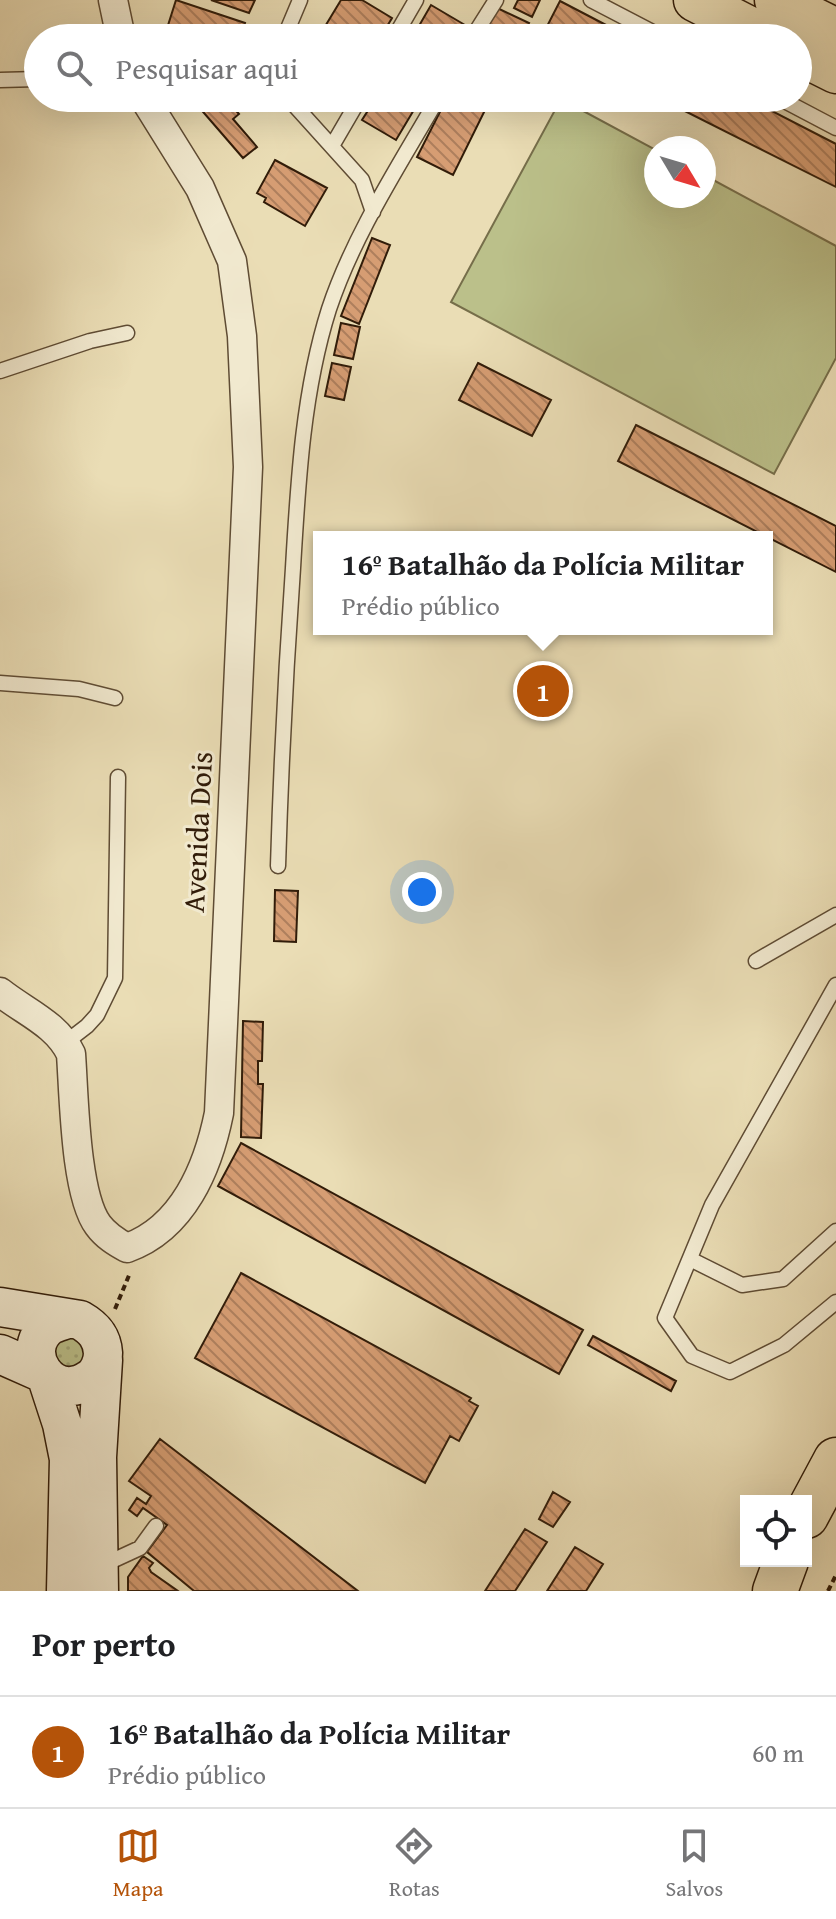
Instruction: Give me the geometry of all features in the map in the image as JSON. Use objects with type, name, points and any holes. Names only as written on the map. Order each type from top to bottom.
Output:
[{"type":"highway","points":[[812,1505],[836,1460]]},
{"type":"highway","points":[[775,1591],[784,1567]]},
{"type":"main road","points":[[695,0],[777,10],[836,30]]},
{"type":"main road","points":[[812,60],[836,72]]},
{"type":"street","points":[[113,0],[118,24]]},
{"type":"street","name":"Avenida Dois","points":[[143,1243],[181,1210],[213,1144],[219,1113],[248,467],[242,336],[232,261],[200,188],[153,112]]},
{"type":"street","points":[[0,992],[48,1024],[65,1043],[71,1054],[83,1186],[89,1209],[110,1238],[127,1248],[143,1243]]},
{"type":"street","points":[[0,1307],[80,1320],[91,1326],[103,1350],[97,1457],[100,1579]]},
{"type":"street","points":[[66,1591],[69,1459],[62,1424],[36,1359],[38,1341],[50,1326],[67,1319]]},
{"type":"street","points":[[0,1354],[63,1386],[80,1386],[95,1375],[103,1350]]},
{"type":"lane","points":[[290,24],[300,0]]},
{"type":"lane","points":[[402,24],[416,0]]},
{"type":"lane","points":[[591,0],[637,24]]},
{"type":"lane","points":[[480,24],[492,1]]},
{"type":"lane","points":[[0,80],[24,79]]},
{"type":"lane","points":[[301,112],[362,180],[373,212]]},
{"type":"lane","points":[[332,146],[352,112]]},
{"type":"lane","points":[[278,866],[284,701],[297,500],[312,381],[330,309],[358,238],[430,112]]},
{"type":"lane","points":[[806,112],[836,128]]},
{"type":"lane","points":[[0,371],[90,341],[127,333]]},
{"type":"lane","points":[[0,683],[79,689],[115,698]]},
{"type":"lane","points":[[65,1043],[97,1015],[115,978],[118,942],[118,777]]},
{"type":"lane","points":[[756,961],[836,915]]},
{"type":"lane","points":[[836,985],[831,1005],[712,1205],[665,1318],[692,1356],[730,1372],[784,1345],[836,1302]]},
{"type":"lane","points":[[690,1259],[742,1285],[783,1279],[836,1231]]},
{"type":"lane","points":[[100,1579],[140,1548],[156,1526]]},
{"type":"path","points":[[103,1350],[143,1243]]},
{"type":"path","points":[[828,1591],[836,1575]]},
{"type":"green space","points":[[554,112],[585,112],[644,144],[644,208],[716,208],[716,181],[836,246],[836,358],[774,474],[451,302]]},
{"type":"green space","points":[[62,1329],[96,1344],[71,1380],[47,1343]]},
{"type":"building","points":[[176,0],[245,23],[245,24],[168,24]]},
{"type":"building","points":[[211,0],[255,0],[249,13]]},
{"type":"building","points":[[341,0],[362,0],[392,18],[388,24],[326,24]]},
{"type":"building","points":[[518,0],[540,0],[532,17],[514,8]]},
{"type":"building","points":[[560,1],[604,24],[548,24]]},
{"type":"building","points":[[431,5],[463,24],[420,24]]},
{"type":"building","points":[[493,6],[529,23],[528,24],[484,24]]},
{"type":"building","points":[[203,112],[239,114],[233,119],[257,147],[243,158]]},
{"type":"building","points":[[367,112],[413,112],[396,140],[362,120]]},
{"type":"building","points":[[440,112],[484,112],[453,175],[417,157]]},
{"type":"building","points":[[687,112],[774,112],[836,144],[836,187]]},
{"type":"building","points":[[275,160],[327,188],[305,226],[264,202],[266,198],[257,193]]},
{"type":"building","points":[[372,238],[390,245],[359,324],[341,316]]},
{"type":"building","points":[[341,323],[360,327],[353,359],[334,355]]},
{"type":"building","points":[[332,363],[351,367],[344,400],[325,396]]},
{"type":"building","points":[[478,363],[551,400],[532,436],[459,400]]},
{"type":"building","points":[[636,425],[836,526],[836,572],[773,540],[773,531],[755,531],[618,461]]},
{"type":"building","points":[[275,890],[298,891],[296,942],[274,941]]},
{"type":"building","points":[[243,1021],[263,1022],[262,1061],[258,1061],[258,1084],[263,1084],[261,1138],[241,1137]]},
{"type":"building","points":[[241,1143],[583,1330],[559,1374],[218,1186]]},
{"type":"building","points":[[241,1273],[471,1398],[469,1401],[478,1406],[459,1441],[450,1436],[425,1483],[195,1358]]},
{"type":"building","points":[[593,1336],[676,1381],[671,1391],[588,1345]]},
{"type":"building","points":[[160,1439],[358,1591],[194,1591],[147,1552],[167,1525],[143,1508],[137,1516],[129,1510],[137,1498],[146,1504],[151,1496],[129,1481]]},
{"type":"building","points":[[553,1492],[570,1502],[553,1527],[539,1519]]},
{"type":"building","points":[[525,1529],[547,1542],[515,1591],[485,1591]]},
{"type":"building","points":[[575,1547],[603,1564],[586,1591],[547,1591]]},
{"type":"building","points":[[143,1556],[153,1563],[149,1568],[151,1572],[178,1591],[128,1591],[128,1577]]},
{"type":"place","name":"16º Batalhão da Polícia Militar","points":[[543,691]]}]
